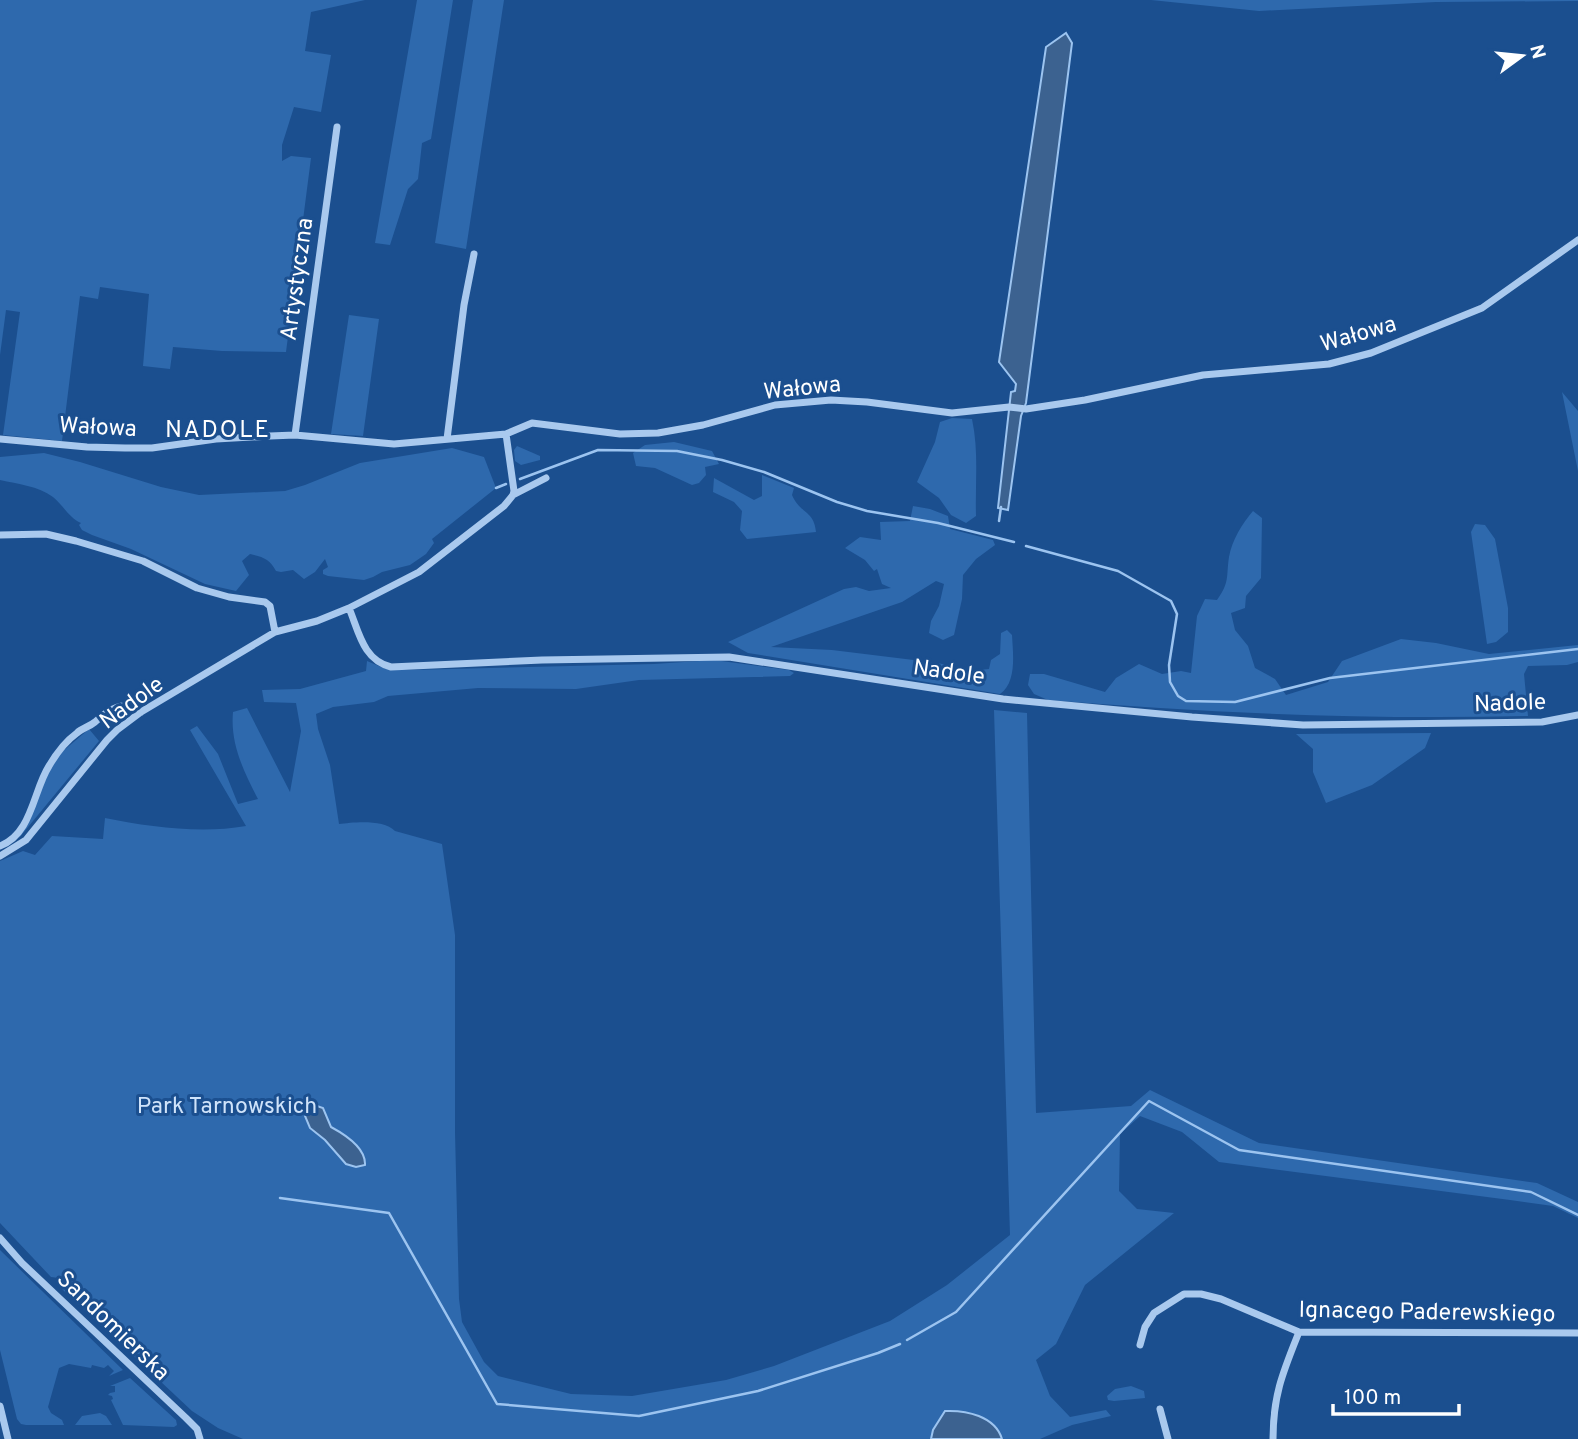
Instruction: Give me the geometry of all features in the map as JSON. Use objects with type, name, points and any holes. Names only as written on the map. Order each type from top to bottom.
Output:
[{"type":"street","name":"Artystyczna","points":[[295,435],[337,127]]},
{"type":"street","name":"Wałowa","points":[[0,439],[86,447],[145,448],[216,439],[295,435],[394,444],[506,434],[532,424],[620,434],[658,433],[703,425],[775,405],[831,400],[951,412],[1009,407],[1026,409],[1203,375],[1293,368],[1371,353],[1482,308],[1578,240]]},
{"type":"street","points":[[447,439],[464,305],[474,254]]},
{"type":"street","points":[[506,434],[513,472],[513,495]]},
{"type":"street","name":"Nadole","points":[[0,856],[26,840],[107,740],[142,712],[275,632],[317,621],[349,608],[419,572],[504,506],[513,495],[546,478]]},
{"type":"street","points":[[0,535],[46,534],[76,541],[143,561],[197,588],[229,597],[265,602],[270,606],[275,632]]},
{"type":"street","name":"Nadole","points":[[349,608],[368,654],[373,660],[391,667],[542,660],[729,657],[1003,699],[1289,724],[1542,722],[1578,715]]},
{"type":"street","points":[[0,846],[17,835],[26,821],[49,765],[78,731],[89,727],[108,710],[120,705],[133,706],[142,712]]},
{"type":"street","name":"Sandomierska","points":[[0,1238],[197,1429],[200,1439]]},
{"type":"street","name":"Ignacego Paderewskiego","points":[[1140,1345],[1145,1327],[1154,1313],[1184,1294],[1201,1294],[1221,1299],[1299,1332],[1578,1333]]},
{"type":"street","points":[[1273,1439],[1273,1412],[1279,1381],[1299,1332]]},
{"type":"street","points":[[0,1406],[8,1439]]},
{"type":"street","points":[[1160,1409],[1168,1439]]},
{"type":"green space","points":[[0,0],[365,0],[311,12],[305,51],[331,55],[321,112],[294,107],[282,145],[282,161],[291,156],[311,158],[286,352],[173,347],[170,369],[143,366],[149,294],[100,287],[98,299],[80,296],[62,441],[3,435],[20,312],[6,310],[0,355]]},
{"type":"green space","points":[[417,0],[453,0],[431,139],[422,143],[418,179],[408,189],[390,245],[375,243]]},
{"type":"green space","points":[[473,0],[504,0],[466,249],[435,243]]},
{"type":"green space","points":[[1151,0],[1578,1],[1436,2],[1259,11]]},
{"type":"green space","points":[[349,315],[379,319],[363,436],[331,434]]},
{"type":"green space","points":[[1562,392],[1578,411],[1578,471]]},
{"type":"green space","points":[[952,418],[972,419],[974,431],[976,516],[966,523],[951,515],[939,498],[917,482],[935,442],[940,422]]},
{"type":"green space","points":[[674,442],[712,451],[719,464],[705,467],[706,475],[699,483],[692,485],[655,468],[636,466],[633,453],[645,445]]},
{"type":"green space","points":[[517,446],[540,456],[540,460],[521,465],[515,461],[514,450]]},
{"type":"green space","points":[[452,448],[484,457],[496,488],[432,539],[434,543],[426,554],[410,565],[364,580],[323,574],[323,570],[328,567],[325,559],[315,572],[304,579],[293,570],[276,571],[266,559],[250,554],[242,561],[249,575],[236,591],[205,584],[131,549],[92,535],[82,530],[79,525],[81,523],[47,493],[0,480],[0,457],[44,453],[161,487],[199,495],[285,491],[360,463]]},
{"type":"green space","points":[[762,475],[794,488],[792,495],[795,501],[813,520],[816,532],[747,539],[740,530],[742,511],[734,502],[713,492],[714,478],[754,500],[762,496]]},
{"type":"green space","points":[[913,506],[948,516],[950,529],[993,540],[995,545],[976,559],[963,575],[962,599],[954,635],[943,640],[929,633],[944,584],[936,581],[902,602],[771,647],[832,650],[938,663],[970,671],[989,669],[991,660],[1000,654],[1001,633],[1007,630],[1012,635],[1013,667],[1009,682],[1000,694],[748,653],[728,642],[844,589],[856,587],[869,591],[891,588],[882,584],[877,569],[874,571],[865,560],[845,548],[860,537],[881,540],[880,522],[910,521]]},
{"type":"green space","points":[[1253,511],[1262,518],[1261,578],[1246,596],[1245,608],[1231,613],[1235,630],[1248,646],[1255,668],[1275,679],[1286,695],[1328,682],[1342,661],[1401,639],[1489,654],[1578,645],[1578,662],[1567,665],[1528,666],[1524,674],[1528,716],[1408,717],[1228,712],[1048,700],[1034,694],[1028,685],[1030,674],[1044,674],[1105,692],[1116,678],[1139,664],[1162,674],[1181,671],[1191,673],[1197,616],[1205,599],[1217,600],[1221,594],[1226,584],[1232,544]]},
{"type":"green space","points":[[1475,524],[1485,525],[1495,539],[1508,608],[1508,632],[1496,642],[1487,644],[1471,532]]},
{"type":"green space","name":"Park Tarnowskich","points":[[714,660],[789,670],[794,673],[790,676],[639,680],[576,689],[478,688],[388,696],[374,702],[333,707],[316,714],[330,765],[339,824],[376,823],[442,844],[455,935],[455,1132],[459,1299],[462,1322],[484,1362],[498,1376],[571,1394],[632,1396],[726,1380],[774,1366],[890,1321],[947,1285],[1010,1235],[994,710],[1027,713],[1036,1113],[1131,1106],[1150,1090],[1259,1143],[1537,1183],[1578,1202],[1578,1218],[1553,1206],[1219,1162],[1182,1132],[1140,1116],[1120,1134],[1119,1191],[1137,1209],[1174,1213],[1085,1285],[1056,1344],[1036,1360],[1050,1396],[1070,1417],[1106,1410],[1111,1416],[1072,1425],[1040,1439],[1002,1439],[1001,1435],[945,1411],[933,1430],[931,1439],[243,1439],[218,1428],[192,1411],[62,1289],[59,1278],[51,1277],[0,1223],[0,861],[23,851],[35,855],[52,836],[103,839],[105,818],[176,828],[246,826],[190,730],[197,726],[218,754],[238,804],[258,799],[243,768],[234,735],[233,712],[247,708],[290,792],[301,731],[296,703],[264,702],[262,690],[300,689],[366,671],[367,661],[386,669],[411,670]]},
{"type":"green space","points":[[89,729],[99,741],[19,838],[56,757]]},
{"type":"green space","points":[[1431,733],[1425,748],[1372,785],[1326,803],[1313,772],[1313,749],[1296,734]]},
{"type":"green space","points":[[0,1250],[123,1370],[109,1376],[114,1371],[108,1365],[104,1368],[92,1365],[91,1368],[69,1364],[59,1368],[48,1407],[64,1425],[26,1425],[17,1419],[0,1350]]},
{"type":"green space","points":[[130,1378],[176,1420],[177,1425],[123,1425],[111,1400],[112,1396],[108,1395],[115,1392],[115,1386],[110,1386]]},
{"type":"green space","points":[[1131,1386],[1144,1391],[1145,1398],[1108,1400],[1107,1396],[1115,1389]]},
{"type":"green space","points":[[100,1413],[106,1416],[112,1425],[75,1425],[82,1416]]},
{"type":"shaded area","points":[[1066,33],[1072,43],[1026,403],[1021,416],[1008,510],[998,508],[1011,392],[1015,391],[1016,384],[999,362],[1046,47]]},
{"type":"shaded area","points":[[314,1105],[323,1108],[331,1127],[358,1147],[365,1165],[356,1167],[346,1164],[325,1140],[310,1128],[305,1116],[307,1110]]},
{"type":"shaded area","points":[[945,1411],[979,1416],[993,1425],[1002,1439],[931,1439],[933,1430]]},
{"type":"waterway","points":[[520,479],[598,450],[677,451],[764,472],[837,502],[867,511],[938,523],[1014,542]]},
{"type":"waterway","points":[[496,488],[506,484]]},
{"type":"waterway","points":[[999,521],[1001,507]]},
{"type":"waterway","points":[[1026,546],[1118,571],[1171,601],[1177,614],[1169,665],[1170,682],[1178,696],[1186,701],[1235,702],[1330,678],[1578,649]]},
{"type":"waterway","points":[[907,1340],[956,1312],[1149,1101],[1239,1150],[1531,1192],[1578,1215]]},
{"type":"waterway","points":[[280,1198],[389,1213],[497,1404],[639,1416],[758,1391],[900,1344]]},
{"type":"district","name":"NADOLE","points":[[218,429]]}]
